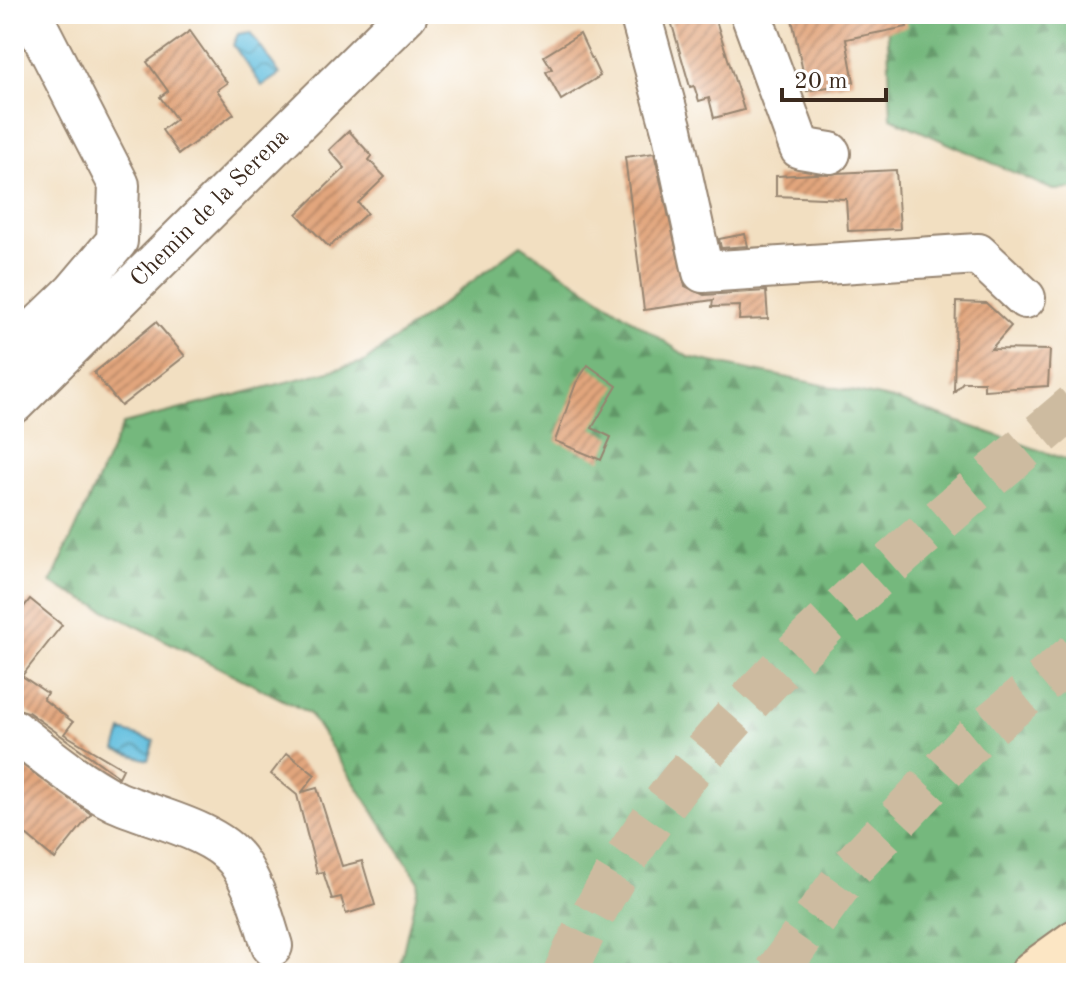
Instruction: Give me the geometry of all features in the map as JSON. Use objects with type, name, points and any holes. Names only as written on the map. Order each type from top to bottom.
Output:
[{"type":"street","points":[[14,350],[74,292],[117,241],[119,185],[31,14]]},
{"type":"street","name":"Chemin de la Serena","points":[[14,403],[407,14]]},
{"type":"street","points":[[640,14],[672,130],[703,272],[978,254],[1025,298]]},
{"type":"street","points":[[751,14],[800,148],[830,153]]},
{"type":"street","points":[[14,730],[75,779],[118,802],[205,837],[236,858],[255,893],[272,946]]},
{"type":"street","points":[[1033,973],[1076,942]]},
{"type":"green space","points":[[887,14],[1076,14],[1076,189],[1053,190],[891,118]]},
{"type":"green space","points":[[521,245],[688,357],[899,401],[1076,463],[1076,927],[1016,973],[398,973],[419,882],[309,713],[51,583],[123,424],[364,362]]},
{"type":"water","points":[[250,32],[280,74],[262,86],[233,45],[238,34]]},
{"type":"water","points":[[122,731],[154,741],[148,760],[116,750]]},
{"type":"building","points":[[693,14],[714,14],[744,110],[714,118],[709,98],[699,101],[694,86],[690,87],[671,21]]},
{"type":"building","points":[[791,14],[905,14],[907,27],[846,39],[854,82],[807,91]]},
{"type":"building","points":[[190,31],[227,83],[217,90],[234,114],[179,154],[162,130],[176,119],[160,97],[168,91],[147,62]]},
{"type":"building","points":[[580,34],[600,76],[561,100],[546,72],[552,69],[544,56]]},
{"type":"building","points":[[349,131],[372,156],[369,160],[385,177],[358,203],[367,213],[329,247],[297,214],[345,168],[329,150]]},
{"type":"building","points":[[654,153],[685,286],[704,295],[766,291],[768,319],[739,320],[740,306],[712,307],[713,300],[644,310],[625,157]]},
{"type":"building","points":[[896,170],[900,229],[848,231],[846,199],[776,196],[776,176]]},
{"type":"building","points":[[745,234],[748,246],[721,248],[719,239]]},
{"type":"building","points":[[956,302],[986,303],[1011,326],[991,349],[1050,350],[1048,386],[984,390],[984,382],[963,382],[954,392]]},
{"type":"building","points":[[156,322],[185,356],[121,406],[94,373]]},
{"type":"building","points":[[588,365],[617,386],[592,428],[611,437],[601,460],[555,441],[576,383]]},
{"type":"building","points":[[30,599],[62,625],[22,676],[47,693],[43,699],[73,722],[64,734],[123,769],[119,777],[28,712],[14,708],[14,620]]},
{"type":"building","points":[[287,753],[315,775],[302,792],[317,788],[342,866],[362,861],[375,905],[346,914],[341,897],[332,899],[323,872],[317,873],[297,795],[271,774]]},
{"type":"building","points":[[14,759],[91,814],[55,859],[14,825]]},
{"type":"tunnel","points":[[565,973],[607,889],[660,809],[720,734],[787,662],[858,593],[1076,404]]},
{"type":"tunnel","points":[[776,973],[852,867],[973,739],[1076,654]]}]
